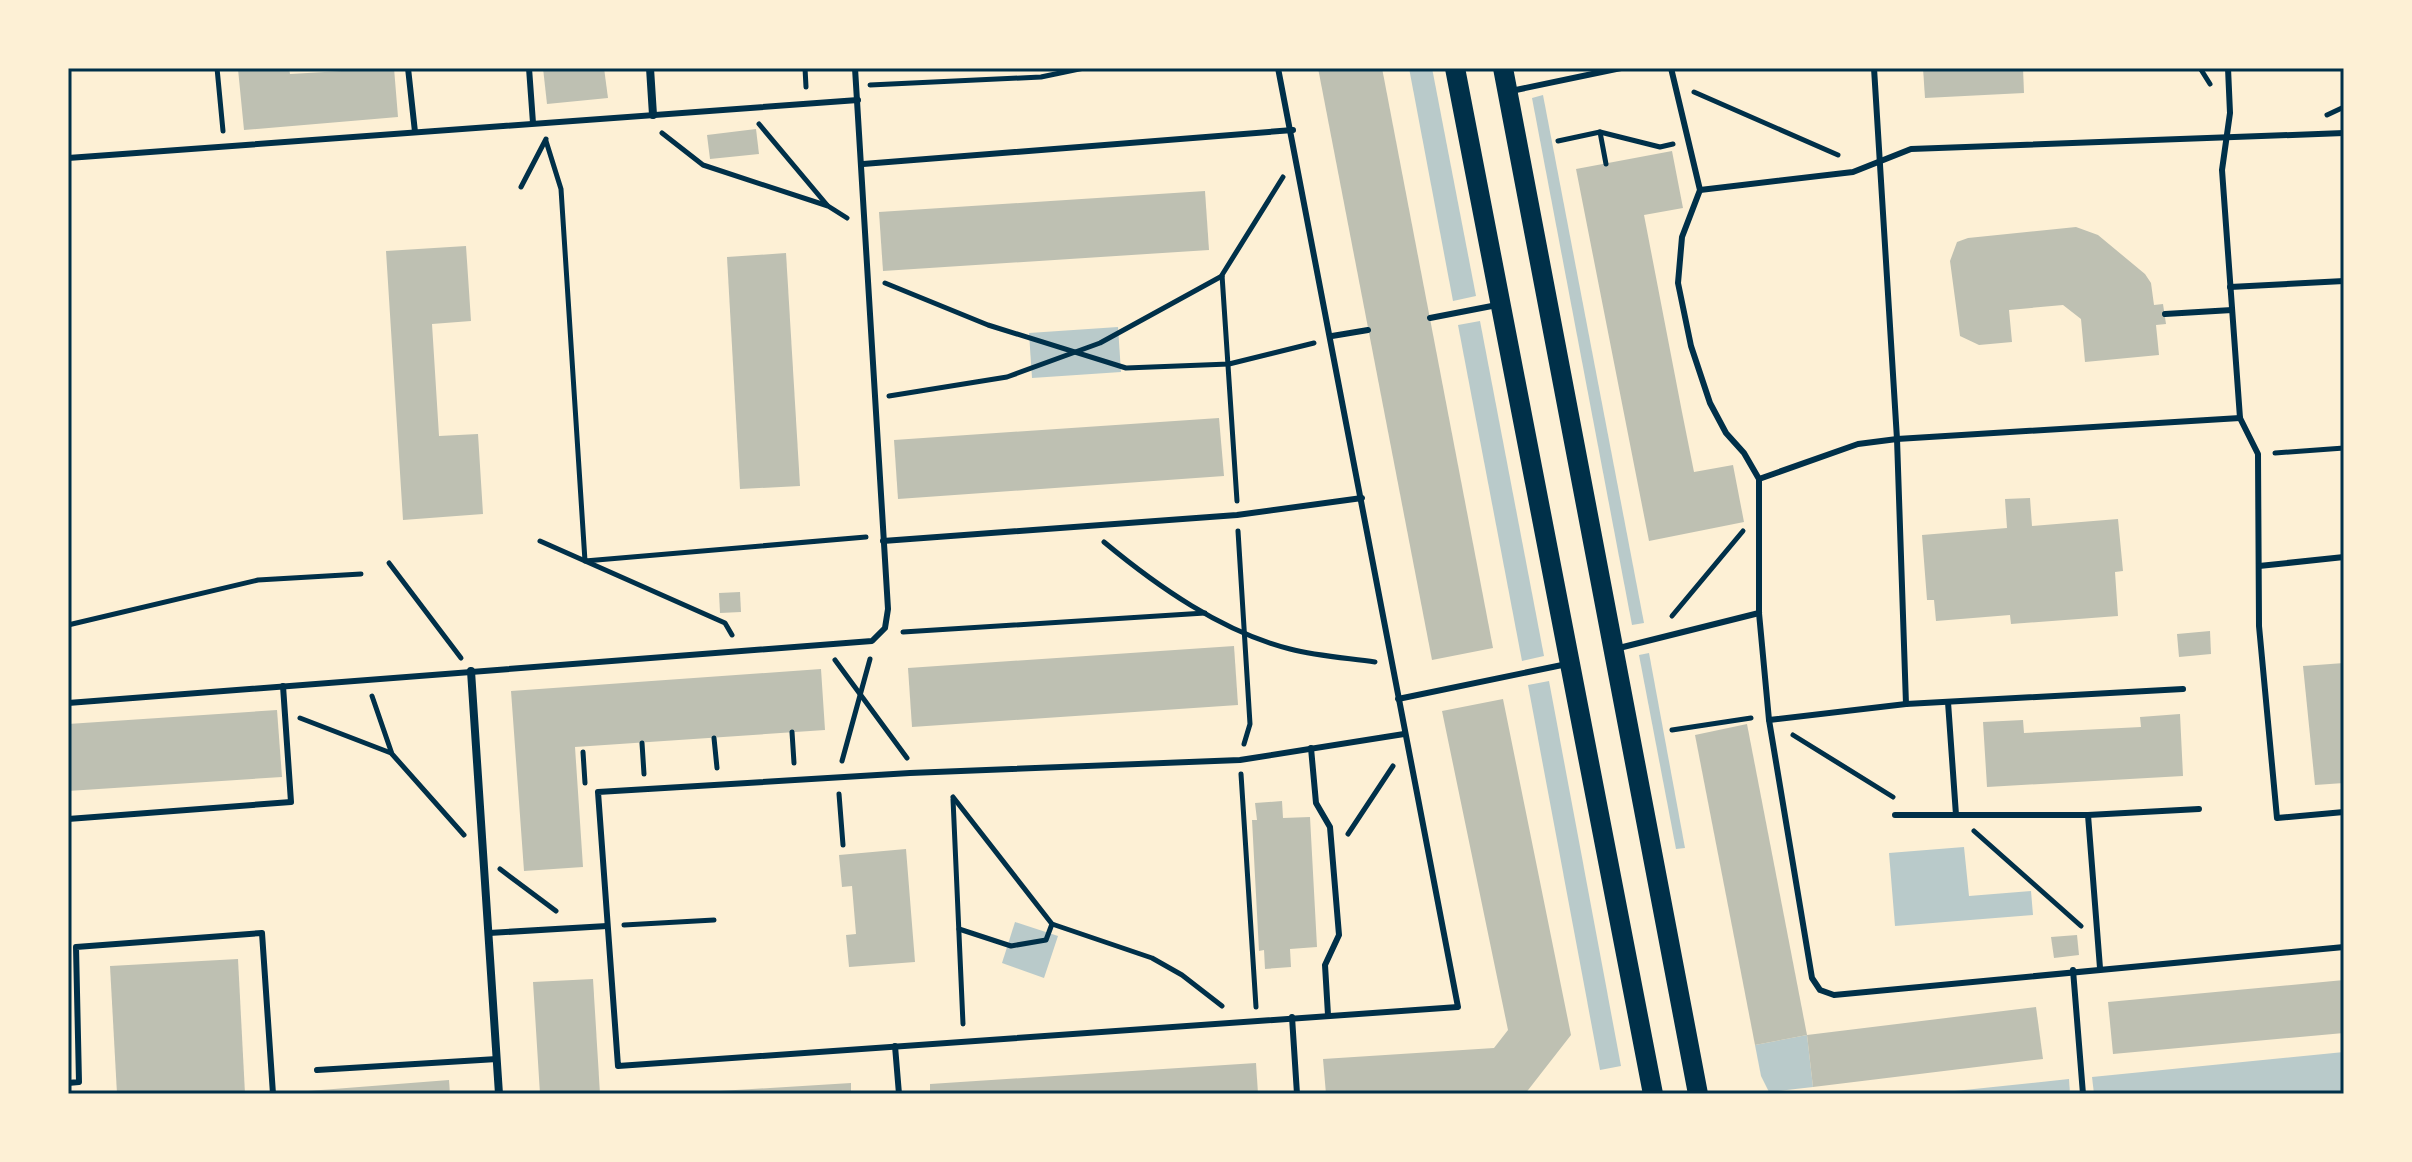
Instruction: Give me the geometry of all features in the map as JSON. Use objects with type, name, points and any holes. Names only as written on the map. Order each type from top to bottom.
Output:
[{"type":"main road","points":[[1455,68],[1653,1094]]},
{"type":"main road","points":[[1503,68],[1698,1094]]},
{"type":"street","points":[[650,68],[653,115]]},
{"type":"street","points":[[471,671],[499,1094]]},
{"type":"lane","points":[[408,68],[415,132]]},
{"type":"lane","points":[[529,68],[533,123]]},
{"type":"lane","points":[[68,703],[872,641],[885,628],[888,609],[855,68]]},
{"type":"lane","points":[[1278,68],[1293,130],[1404,734],[1458,1007],[618,1066],[598,792],[918,772],[1240,760],[1404,734]]},
{"type":"lane","points":[[1507,92],[1621,68]]},
{"type":"lane","points":[[1671,68],[1700,190],[1682,237],[1678,283],[1691,346],[1710,403],[1726,433],[1744,453],[1759,479],[1759,613],[1769,720],[1812,978],[1820,990],[1834,995],[2073,970],[2344,947]]},
{"type":"lane","points":[[1874,68],[1897,439],[1906,704]]},
{"type":"lane","points":[[2228,68],[2230,113],[2222,170],[2240,418],[2258,454],[2259,626],[2277,818],[2344,812]]},
{"type":"lane","points":[[68,158],[858,100]]},
{"type":"lane","points":[[863,164],[1293,130]]},
{"type":"lane","points":[[1700,190],[1853,172],[1911,149],[2226,140],[2344,133]]},
{"type":"lane","points":[[2230,287],[2344,281]]},
{"type":"lane","points":[[1430,318],[1501,304]]},
{"type":"lane","points":[[2165,314],[2232,310]]},
{"type":"lane","points":[[1332,336],[1368,330]]},
{"type":"lane","points":[[1759,479],[1858,444],[1897,439],[2240,418]]},
{"type":"lane","points":[[883,541],[1237,515],[1362,498]]},
{"type":"lane","points":[[2259,566],[2344,557]]},
{"type":"lane","points":[[1613,649],[1759,613]]},
{"type":"lane","points":[[1398,699],[1571,663]]},
{"type":"lane","points":[[68,819],[291,802],[283,686]]},
{"type":"lane","points":[[1769,720],[1906,704],[2183,689]]},
{"type":"lane","points":[[1948,702],[1956,815]]},
{"type":"lane","points":[[1311,748],[1316,803],[1330,827],[1339,935],[1325,965],[1328,1015]]},
{"type":"lane","points":[[1895,815],[2088,815],[2199,809]]},
{"type":"lane","points":[[2088,815],[2100,968]]},
{"type":"lane","points":[[489,933],[607,926]]},
{"type":"lane","points":[[68,1083],[79,1082],[76,947],[262,933],[273,1094]]},
{"type":"lane","points":[[2073,970],[2083,1094]]},
{"type":"lane","points":[[1292,1017],[1297,1094]]},
{"type":"lane","points":[[895,1046],[899,1094]]},
{"type":"lane","points":[[317,1070],[497,1059]]},
{"type":"path","points":[[217,68],[225,146]]},
{"type":"path","points":[[857,86],[1041,77],[1084,68]]},
{"type":"path","points":[[1674,83],[1865,167]]},
{"type":"path","points":[[653,115],[655,127],[703,165],[828,206],[745,108]]},
{"type":"path","points":[[545,123],[546,141],[561,189],[585,561]]},
{"type":"path","points":[[1600,132],[1606,164]]},
{"type":"path","points":[[1558,141],[1600,132],[1660,147],[1688,141]]},
{"type":"path","points":[[521,187],[546,141]]},
{"type":"path","points":[[876,398],[1007,377],[1100,343],[1222,275],[1297,153]]},
{"type":"path","points":[[1222,275],[1250,724],[1240,760],[1257,1020]]},
{"type":"path","points":[[870,276],[988,325],[1126,368],[1229,364],[1297,349],[1332,336]]},
{"type":"path","points":[[2258,454],[2344,448]]},
{"type":"path","points":[[1654,639],[1761,509]]},
{"type":"path","points":[[1091,526],[1131,564],[1207,613],[1244,631],[1288,649],[1392,664]]},
{"type":"path","points":[[585,561],[867,537],[883,541]]},
{"type":"path","points":[[540,541],[725,623],[742,651]]},
{"type":"path","points":[[389,563],[471,671]]},
{"type":"path","points":[[68,625],[258,580],[361,574]]},
{"type":"path","points":[[903,632],[1207,613]]},
{"type":"path","points":[[843,845],[838,777],[872,652],[872,641]]},
{"type":"path","points":[[830,644],[832,655],[860,696],[918,772]]},
{"type":"path","points":[[284,712],[392,754],[366,679]]},
{"type":"path","points":[[1672,730],[1750,718],[1769,720],[1921,815]]},
{"type":"path","points":[[792,732],[795,779]]},
{"type":"path","points":[[714,738],[718,784]]},
{"type":"path","points":[[642,743],[645,789]]},
{"type":"path","points":[[1332,858],[1407,746]]},
{"type":"path","points":[[953,771],[963,1041]]},
{"type":"path","points":[[953,797],[1052,924],[1152,958],[1212,996],[1237,1021]]},
{"type":"path","points":[[1956,815],[2097,940]]},
{"type":"path","points":[[607,926],[714,920]]},
{"type":"path","points":[[959,929],[1011,946],[1046,940],[1052,924]]},
{"type":"shaded area","points":[[1409,68],[1432,68],[1476,296],[1453,301]]},
{"type":"shaded area","points":[[1543,95],[1644,623],[1632,625],[1532,98]]},
{"type":"shaded area","points":[[1480,321],[1544,656],[1522,661],[1458,325]]},
{"type":"shaded area","points":[[1118,327],[1121,372],[1032,378],[1029,333]]},
{"type":"shaded area","points":[[1649,653],[1685,848],[1676,849],[1639,655]]},
{"type":"shaded area","points":[[1549,681],[1621,1066],[1600,1070],[1528,685]]},
{"type":"shaded area","points":[[1964,847],[1969,896],[2031,891],[2033,915],[1895,926],[1889,853]]},
{"type":"shaded area","points":[[1015,922],[1058,936],[1044,978],[1002,963]]},
{"type":"shaded area","points":[[1807,1035],[1813,1087],[1769,1092],[1761,1076],[1755,1045]]},
{"type":"shaded area","points":[[2344,1052],[2344,1094],[2094,1094],[2092,1077]]},
{"type":"shaded area","points":[[2069,1079],[2070,1094],[1926,1094]]},
{"type":"building","points":[[289,68],[290,74],[394,68],[398,117],[244,130],[238,69]]},
{"type":"building","points":[[543,68],[604,68],[608,98],[547,104]]},
{"type":"building","points":[[1318,68],[1382,68],[1493,648],[1432,660]]},
{"type":"building","points":[[1923,68],[2023,68],[2024,93],[1925,98]]},
{"type":"building","points":[[756,129],[759,154],[710,159],[707,135]]},
{"type":"building","points":[[1672,151],[1683,208],[1644,215],[1682,412],[1694,472],[1733,465],[1744,522],[1649,541],[1576,169]]},
{"type":"building","points":[[1205,191],[1209,250],[883,271],[879,212]]},
{"type":"building","points":[[2076,227],[2098,235],[2145,274],[2151,283],[2154,305],[2163,304],[2166,324],[2156,325],[2159,355],[2085,362],[2081,319],[2063,305],[2009,310],[2012,342],[1979,345],[1960,336],[1950,261],[1957,242],[1968,238]]},
{"type":"building","points":[[466,246],[471,321],[432,324],[439,436],[478,434],[483,514],[403,520],[386,251]]},
{"type":"building","points":[[786,253],[800,486],[740,489],[727,257]]},
{"type":"building","points":[[1219,418],[1224,476],[898,499],[894,440]]},
{"type":"building","points":[[2030,498],[2032,526],[2118,519],[2123,571],[2115,572],[2118,616],[2011,624],[2010,615],[1936,621],[1934,600],[1927,600],[1922,535],[2007,528],[2005,499]]},
{"type":"building","points":[[740,592],[741,612],[720,613],[719,593]]},
{"type":"building","points":[[2210,631],[2211,654],[2179,657],[2177,634]]},
{"type":"building","points":[[1234,646],[1238,705],[912,727],[908,668]]},
{"type":"building","points":[[2344,663],[2344,783],[2315,785],[2303,666]]},
{"type":"building","points":[[821,669],[825,730],[575,747],[583,867],[524,871],[511,691]]},
{"type":"building","points":[[1503,699],[1571,1035],[1525,1094],[1326,1094],[1323,1059],[1494,1048],[1508,1030],[1442,711]]},
{"type":"building","points":[[277,710],[282,777],[68,791],[68,724]]},
{"type":"building","points":[[2180,714],[2183,776],[1987,787],[1983,722],[2023,720],[2024,733],[2141,727],[2140,717]]},
{"type":"building","points":[[1747,724],[1807,1035],[1755,1045],[1695,735]]},
{"type":"building","points":[[1282,801],[1283,818],[1310,817],[1317,947],[1290,949],[1291,967],[1265,969],[1264,950],[1259,951],[1252,820],[1257,820],[1255,803]]},
{"type":"building","points":[[906,849],[915,962],[849,967],[846,935],[856,934],[852,886],[842,887],[839,855]]},
{"type":"building","points":[[2077,935],[2079,955],[2054,958],[2051,937]]},
{"type":"building","points":[[238,959],[245,1094],[117,1094],[110,966]]},
{"type":"building","points":[[593,979],[600,1094],[540,1094],[533,982]]},
{"type":"building","points":[[2344,980],[2344,1033],[2113,1054],[2108,1002]]},
{"type":"building","points":[[2036,1007],[2043,1059],[1813,1087],[1807,1035]]},
{"type":"building","points":[[1256,1063],[1258,1094],[930,1094],[930,1084]]},
{"type":"building","points":[[449,1080],[450,1094],[308,1094],[308,1091]]},
{"type":"building","points":[[851,1083],[851,1094],[703,1094],[703,1092]]}]
